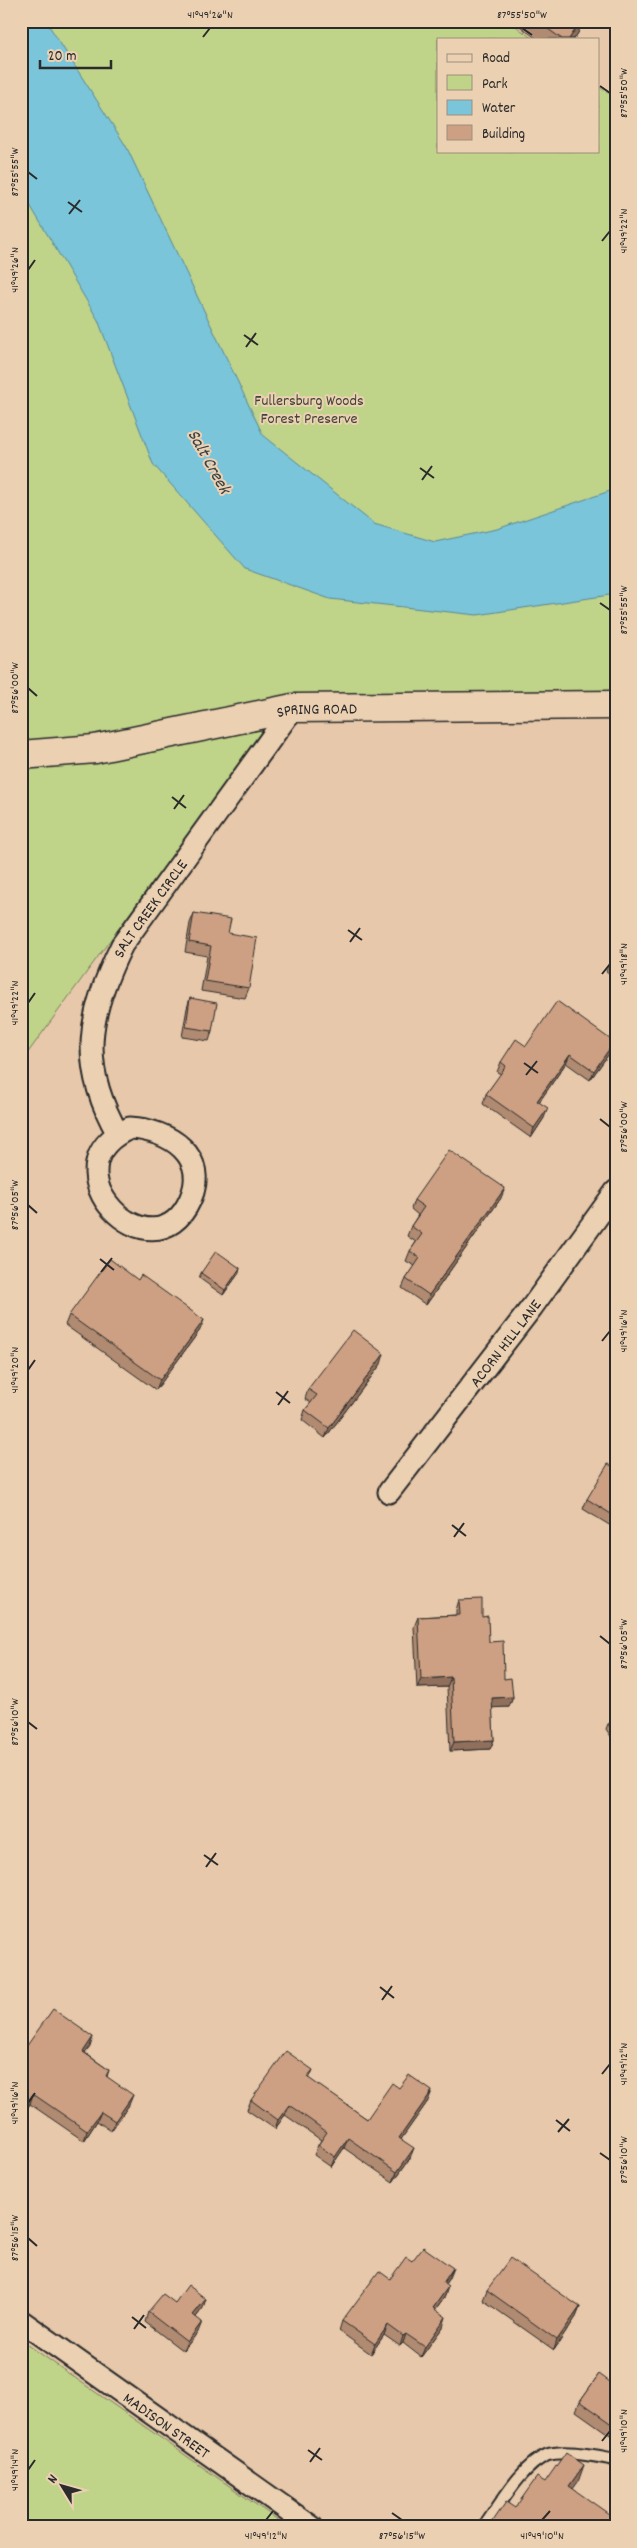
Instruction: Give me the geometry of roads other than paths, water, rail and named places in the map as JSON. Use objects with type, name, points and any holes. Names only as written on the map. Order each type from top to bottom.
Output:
[{"type":"street","name":"SPRING ROAD","points":[[21,755],[95,749],[293,708],[616,705]]},
{"type":"street","name":"SALT CREEK CIRCLE","points":[[118,1134],[99,1096],[92,1064],[92,1036],[96,1005],[107,974],[122,946],[293,708]]},
{"type":"street","points":[[130,1128],[148,1129],[181,1144],[196,1176],[193,1194],[185,1211],[175,1221],[148,1228],[133,1226],[108,1207],[100,1193],[96,1176],[100,1157],[106,1144],[118,1134],[130,1128]]},
{"type":"street","name":"ACORN HILL LANE","points":[[389,1492],[532,1307],[616,1191]]},
{"type":"street","name":"MADISON STREET","points":[[21,2321],[312,2527]]},
{"type":"lane","points":[[484,2527],[531,2464],[549,2454],[586,2454],[616,2462]]},
{"type":"water","name":"Salt Creek","points":[[21,21],[46,21],[126,146],[263,435],[374,524],[435,542],[497,529],[616,489],[616,594],[477,615],[330,599],[245,569],[153,464],[98,320],[21,190]]},
{"type":"park label","name":"Fullersburg Woods Forest Preserve","points":[[309,408]]}]
